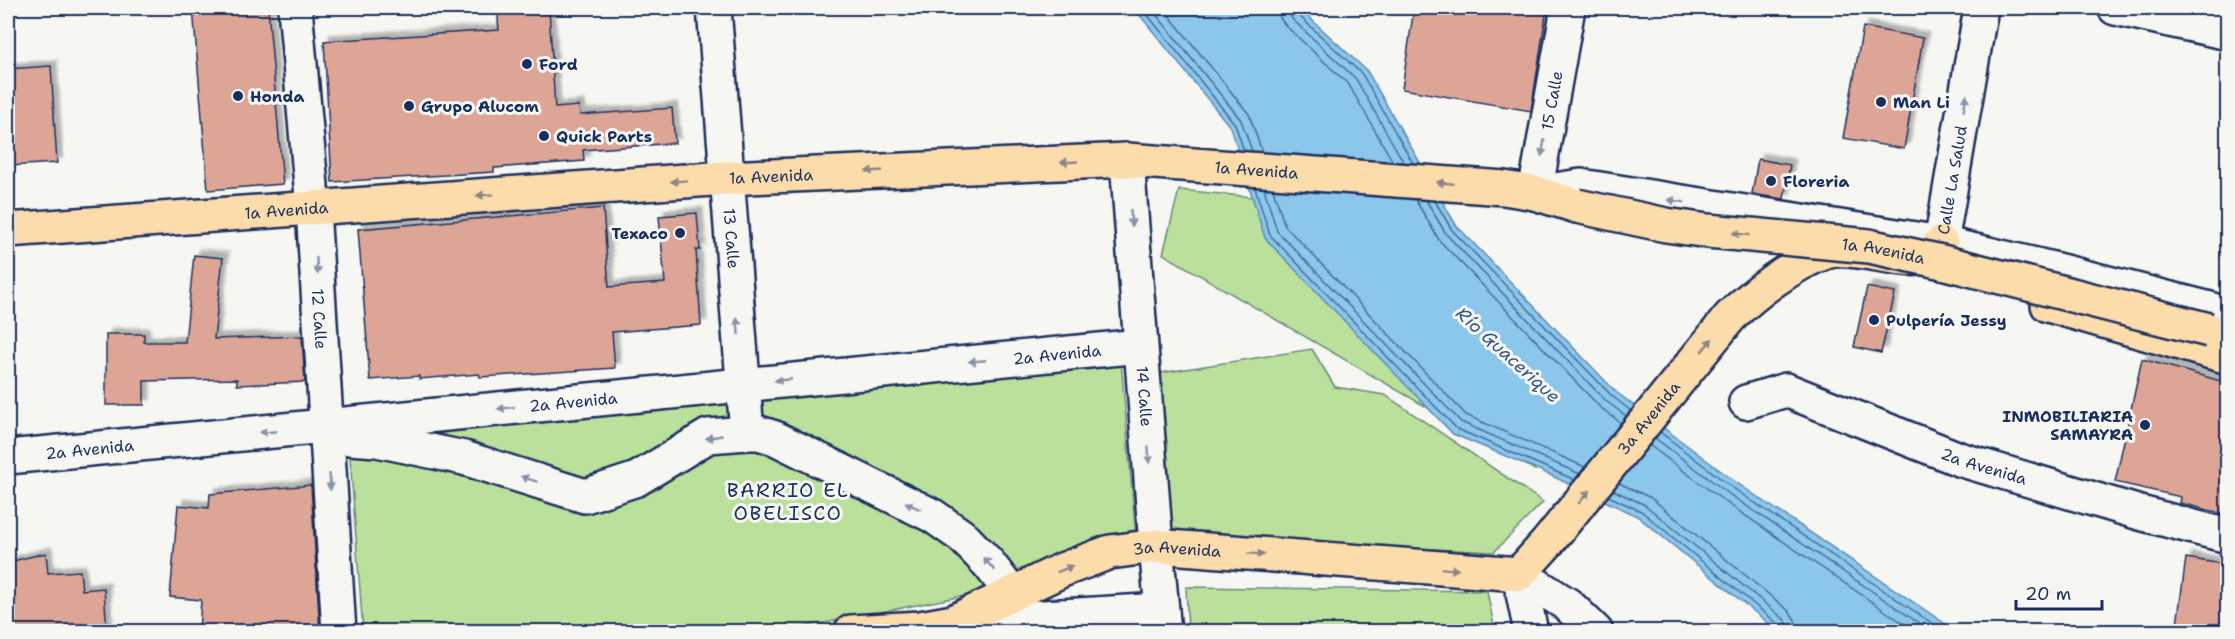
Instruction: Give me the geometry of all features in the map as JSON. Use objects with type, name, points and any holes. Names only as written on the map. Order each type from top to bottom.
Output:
[{"type":"main road","name":"1a Avenida","points":[[8,230],[726,178],[1143,160],[1504,188],[1535,193],[1577,206],[1656,223],[1708,231],[1869,246],[2221,327]]},
{"type":"main road","name":"3a Avenida","points":[[851,632],[920,628],[1014,607],[1062,570],[1110,552],[1156,546],[1519,574],[1547,543],[1730,317],[1749,298],[1787,272],[1826,252],[1845,250],[1915,259],[1928,256],[1941,243]]},
{"type":"main road","points":[[1787,272],[1830,265],[1908,271],[2065,309],[2228,357]]},
{"type":"street","name":"12 Calle","points":[[295,8],[313,208],[339,632]]},
{"type":"street","name":"13 Calle","points":[[714,8],[747,433]]},
{"type":"street","name":"15 Calle","points":[[1535,193],[1568,8]]},
{"type":"street","name":"Calle La Salud","points":[[1941,243],[1981,8]]},
{"type":"street","points":[[2115,8],[2228,33]]},
{"type":"street","name":"14 Calle","points":[[1143,160],[1140,346],[1163,621]]},
{"type":"street","name":"1a Avenida","points":[[1535,193],[1581,186],[1941,243],[2210,309],[2221,327]]},
{"type":"street","name":"2a Avenida","points":[[8,457],[327,432],[742,384],[1140,346]]},
{"type":"street","name":"2a Avenida","points":[[1746,402],[1786,390],[1959,459],[2140,513],[2228,536]]},
{"type":"street","points":[[327,432],[464,458],[585,496],[637,479],[708,436],[759,433],[775,438],[933,516],[963,537],[989,564],[1014,607],[1163,621]]},
{"type":"street","points":[[1519,574],[1531,632]]},
{"type":"street","name":"3a Avenida","points":[[1519,574],[1568,605],[1596,632]]},
{"type":"green space","points":[[1179,190],[1306,202],[1528,423],[1535,470],[1163,254]]},
{"type":"green space","points":[[1120,349],[1138,562],[782,631],[363,631],[349,444],[747,397]]},
{"type":"green space","points":[[1312,349],[1335,387],[1385,395],[1543,502],[1494,552],[1168,536],[1161,373]]},
{"type":"green space","points":[[1186,587],[1487,591],[1495,631],[1188,631]]},
{"type":"water","name":"Río Guacerique","points":[[1134,8],[1299,8],[1367,71],[1456,225],[1616,392],[1737,483],[1956,631],[1778,631],[1637,516],[1537,469],[1453,434],[1265,238],[1231,128]]},
{"type":"building","name":"Honda","points":[[193,8],[268,8],[283,184],[208,190]]},
{"type":"building","name":"Grupo Alucom","points":[[497,8],[549,8],[555,108],[579,106],[580,115],[672,108],[675,143],[583,150],[584,161],[494,168],[494,172],[332,182],[324,41],[499,30]]},
{"type":"building","points":[[1414,8],[1547,8],[1531,111],[1402,89]]},
{"type":"building","name":"Man Li","points":[[1863,27],[1923,38],[1904,149],[1843,138]]},
{"type":"building","points":[[51,66],[57,163],[8,166],[8,69]]},
{"type":"building","name":"Floreria","points":[[1758,159],[1790,165],[1784,199],[1752,194]]},
{"type":"building","points":[[603,208],[609,287],[665,283],[659,216],[697,213],[700,250],[696,250],[701,325],[612,332],[615,368],[480,377],[479,374],[370,380],[358,229]]},
{"type":"building","points":[[194,255],[223,258],[214,339],[302,336],[305,382],[237,385],[237,379],[144,381],[144,405],[106,405],[106,334],[144,334],[144,342],[185,342]]},
{"type":"building","name":"Pulpería Jessy","points":[[1867,287],[1895,293],[1881,353],[1854,347]]},
{"type":"building","points":[[2142,359],[2228,383],[2228,515],[2180,503],[2181,497],[2115,482]]},
{"type":"building","points":[[311,485],[320,632],[199,632],[201,600],[170,597],[178,505],[209,508],[210,494]]},
{"type":"building","points":[[46,553],[48,573],[80,571],[82,590],[104,588],[107,632],[8,632],[8,562]]},
{"type":"building","points":[[2186,558],[2228,565],[2228,632],[2176,632]]},
{"type":"place","name":"Ford","points":[[527,64]]},
{"type":"place","name":"Honda","points":[[238,96]]},
{"type":"place","name":"Man Li","points":[[1881,102]]},
{"type":"place","name":"Grupo Alucom","points":[[409,106]]},
{"type":"place","name":"Quick Parts","points":[[544,136]]},
{"type":"place","name":"Floreria","points":[[1771,181]]},
{"type":"place","name":"Texaco","points":[[680,233]]},
{"type":"place","name":"Pulpería Jessy","points":[[1874,320]]},
{"type":"place","name":"INMOBILIARIA SAMAYRA","points":[[2145,425]]},
{"type":"district","name":"BARRIO EL OBELISCO","points":[[788,502]]}]
